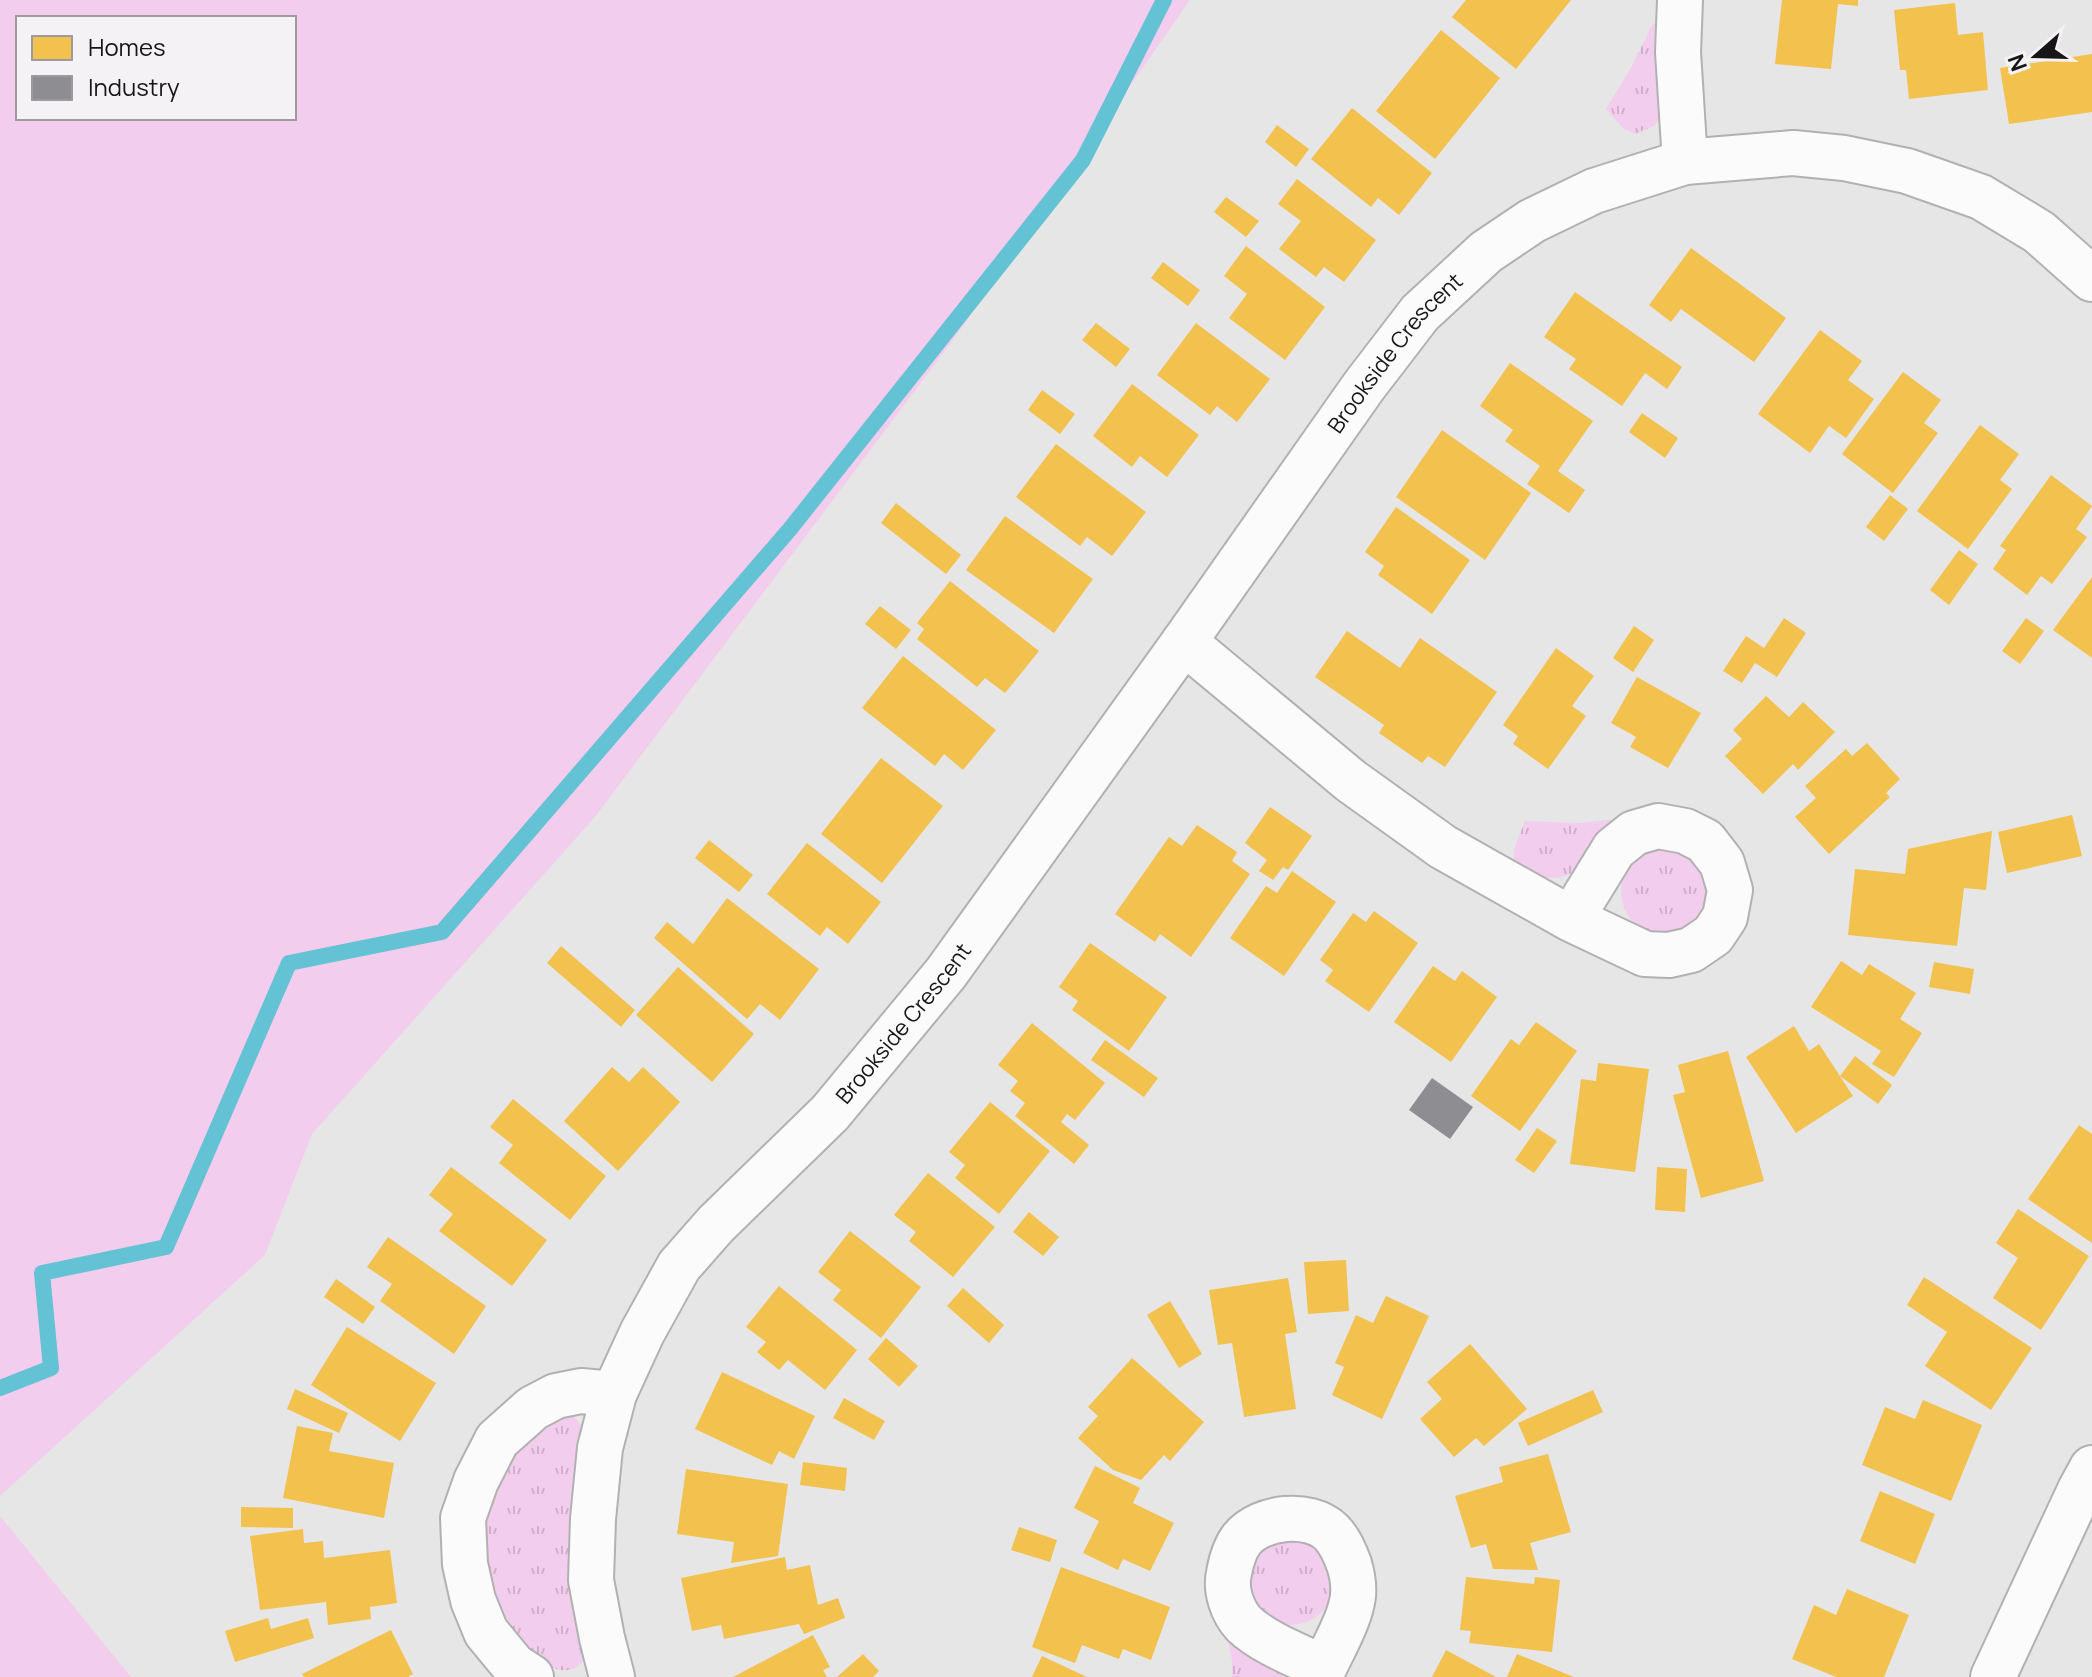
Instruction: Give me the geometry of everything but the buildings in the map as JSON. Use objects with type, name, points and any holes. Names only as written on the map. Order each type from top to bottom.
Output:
[{"type":"street","points":[[1680,0],[1678,52],[1685,162]]},
{"type":"street","name":"Brookside Crescent","points":[[612,1677],[591,1580],[600,1448],[614,1394],[642,1333],[679,1266],[716,1224],[830,1113],[946,973],[1364,386],[1420,313],[1486,252],[1532,221],[1594,191],[1685,162],[1793,153],[1844,158],[1907,171],[1981,197],[2039,232],[2092,279]]},
{"type":"street","points":[[1184,642],[1351,781],[1443,847],[1571,919]]},
{"type":"street","points":[[531,1677],[514,1666],[486,1632],[473,1600],[465,1564],[463,1518],[476,1481],[497,1440],[533,1408],[556,1396],[581,1391],[614,1394]]},
{"type":"street","points":[[1993,1677],[2092,1468]]},
{"type":"green space","points":[[0,0],[1190,0],[953,340],[595,817],[312,1134],[265,1255],[0,1496]]},
{"type":"green space","points":[[1653,23],[1664,30],[1663,116],[1654,126],[1635,134],[1624,129],[1606,109]]},
{"type":"green space","points":[[1617,819],[1578,869],[1569,874],[1546,878],[1513,867],[1514,849],[1525,821],[1581,823]]},
{"type":"green space","points":[[1683,847],[1708,872],[1708,909],[1702,919],[1685,931],[1663,935],[1643,930],[1627,914],[1623,904],[1621,894],[1625,872],[1637,855],[1646,849]]},
{"type":"green space","points":[[568,1414],[585,1430],[587,1656],[574,1668],[559,1670],[529,1651],[506,1622],[490,1584],[482,1541],[490,1502],[512,1458],[539,1426],[552,1418]]},
{"type":"green space","points":[[0,1516],[131,1677],[0,1677]]},
{"type":"green space","points":[[1291,1539],[1308,1542],[1322,1551],[1331,1565],[1334,1582],[1331,1599],[1322,1613],[1308,1622],[1291,1625],[1274,1622],[1260,1613],[1251,1599],[1248,1582],[1251,1565],[1260,1551],[1274,1542]]},
{"type":"green space","points":[[1227,1634],[1281,1671],[1283,1677],[1232,1677]]},
{"type":"waterway","points":[[0,1388],[51,1368],[42,1273],[166,1247],[289,963],[442,932],[790,529],[1083,160],[1164,0]]}]
